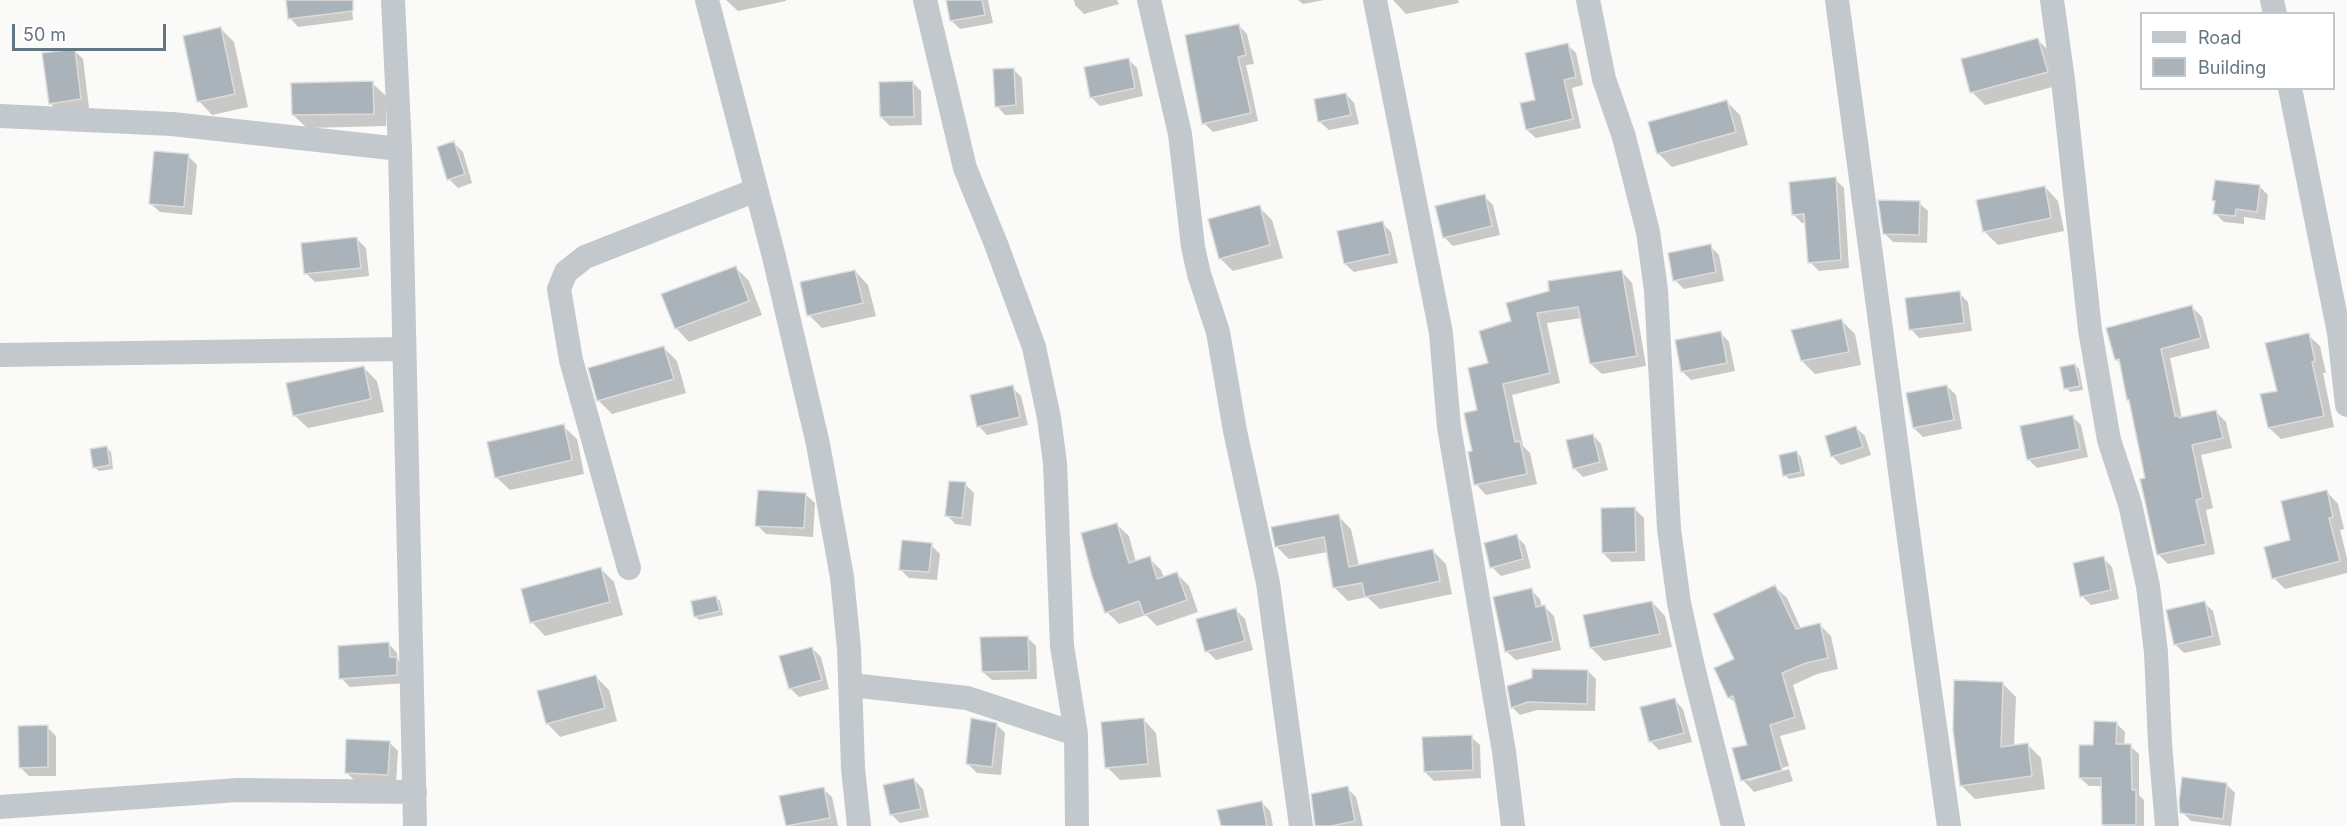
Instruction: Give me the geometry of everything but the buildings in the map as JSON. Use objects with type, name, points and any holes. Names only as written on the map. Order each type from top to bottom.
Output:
[{"type":"street","points":[[393,0],[399,149],[415,826]]},
{"type":"street","points":[[707,0],[774,257],[818,444],[842,577],[849,649],[853,768],[859,826]]},
{"type":"street","points":[[925,0],[965,168],[1034,347],[1049,418],[1055,464],[1062,646],[1076,734],[1077,826]]},
{"type":"street","points":[[1149,0],[1180,134],[1193,247],[1199,274],[1218,332],[1234,431],[1268,583],[1301,826]]},
{"type":"street","points":[[1375,0],[1441,333],[1449,427],[1493,684],[1513,826]]},
{"type":"street","points":[[1588,0],[1604,79],[1624,137],[1648,232],[1656,290],[1669,529],[1679,603],[1733,826]]},
{"type":"street","points":[[1837,0],[1949,826]]},
{"type":"street","points":[[2052,0],[2090,330],[2109,440],[2130,504],[2148,586],[2156,652],[2160,744],[2167,826]]},
{"type":"street","points":[[2290,90],[2339,333],[2347,405]]},
{"type":"street","points":[[0,116],[172,124],[399,149]]},
{"type":"street","points":[[628,568],[571,360],[559,289],[566,272],[585,257],[756,190]]},
{"type":"street","points":[[0,355],[404,349]]},
{"type":"street","points":[[851,685],[967,698],[1076,734]]},
{"type":"street","points":[[0,807],[238,790],[415,792]]}]
